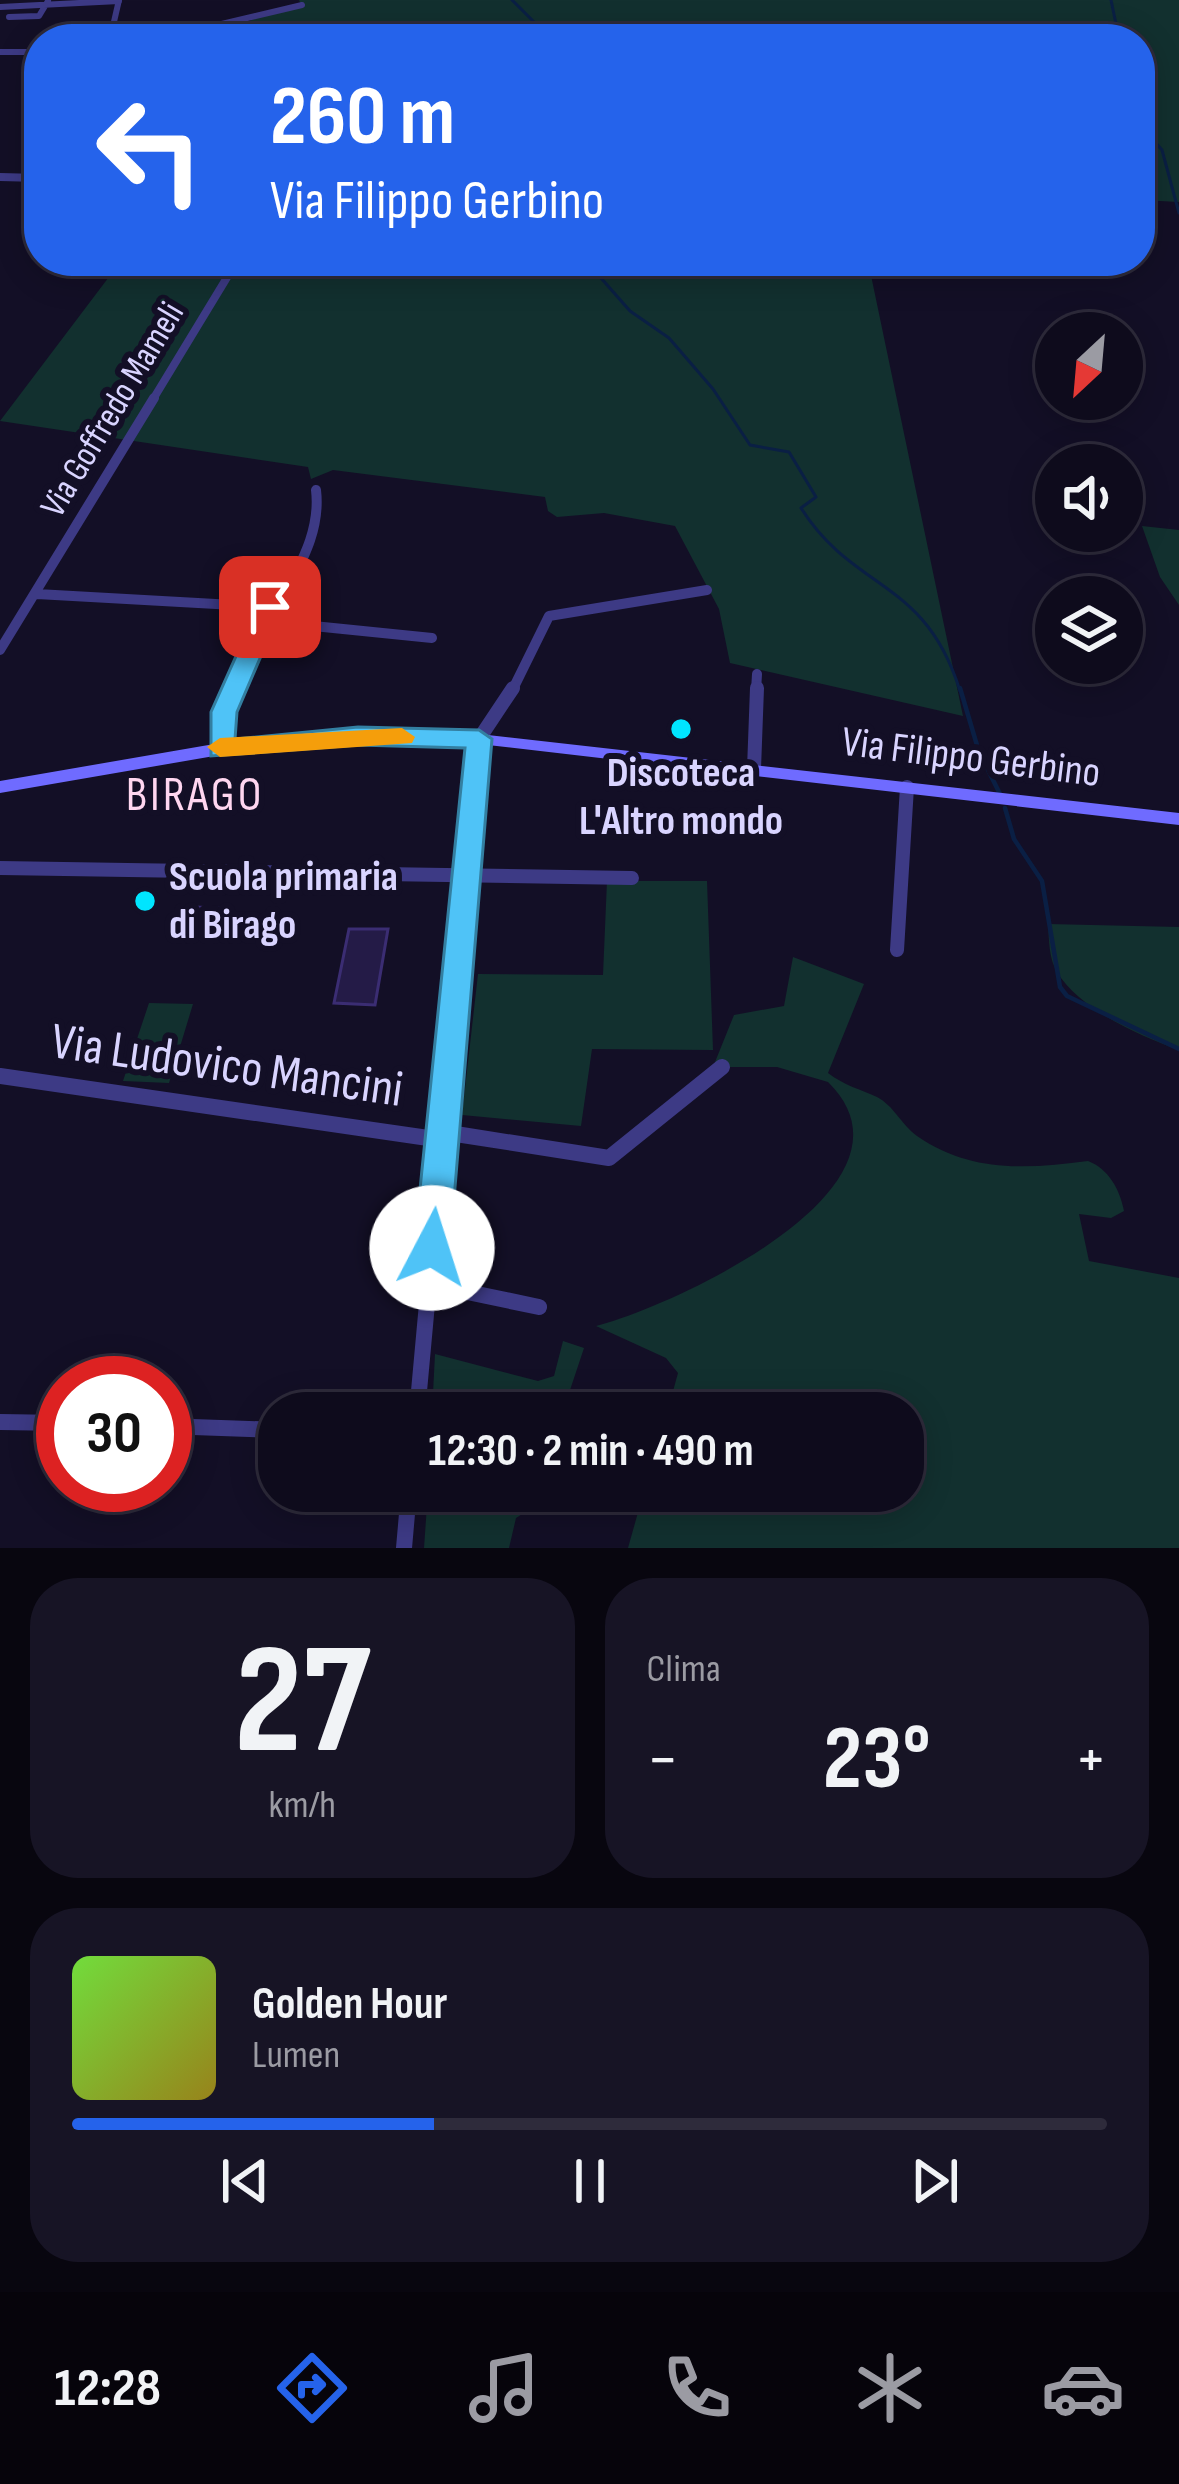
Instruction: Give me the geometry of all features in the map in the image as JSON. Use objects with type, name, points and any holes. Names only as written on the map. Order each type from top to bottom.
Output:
[{"type":"street","points":[[0,8],[119,1]]},
{"type":"street","points":[[9,17],[39,16],[48,3]]},
{"type":"street","points":[[222,24],[302,5]]},
{"type":"street","name":"Via Goffredo Mameli","points":[[0,650],[228,276]]},
{"type":"street","points":[[37,594],[270,607],[281,603],[311,540],[320,506],[316,490]]},
{"type":"street","points":[[419,1392],[479,739],[509,697],[549,616],[707,590]]},
{"type":"street","points":[[220,749],[224,712],[270,607]]},
{"type":"street","points":[[264,621],[432,638]]},
{"type":"street","points":[[754,769],[757,674]]},
{"type":"street","name":"Via Filippo Gerbino","points":[[0,787],[220,749],[358,736],[479,739],[1179,819]]},
{"type":"street","points":[[898,950],[907,787]]},
{"type":"street","points":[[0,868],[632,878]]},
{"type":"street","name":"Via Ludovico Mancini","points":[[0,1076],[609,1158],[722,1067]]},
{"type":"street","points":[[428,1284],[539,1307]]},
{"type":"street","points":[[0,1422],[36,1423]]},
{"type":"street","points":[[192,1427],[258,1429]]},
{"type":"street","points":[[404,1548],[408,1512]]},
{"type":"green space","points":[[299,0],[1179,0],[1179,202],[1155,201],[1155,24],[246,24],[255,17],[301,5]]},
{"type":"green space","points":[[110,276],[871,276],[963,716],[730,663],[719,609],[675,526],[604,513],[557,517],[548,511],[545,497],[333,470],[311,479],[308,467],[0,421]]},
{"type":"green space","points":[[1143,526],[1179,530],[1179,605],[1160,577]]},
{"type":"green space","points":[[607,881],[707,881],[713,1050],[592,1049],[581,1126],[462,1115],[478,974],[603,975]]},
{"type":"green space","points":[[1048,924],[1179,927],[1179,1050],[1129,1029],[1080,998],[1054,967]]},
{"type":"green space","points":[[793,957],[864,984],[828,1073],[883,1101],[917,1136],[958,1157],[1000,1165],[1088,1161],[1112,1181],[1124,1211],[1111,1218],[1079,1214],[1089,1261],[1179,1278],[1179,1548],[628,1548],[638,1512],[924,1512],[924,1392],[673,1392],[678,1373],[666,1358],[596,1326],[679,1295],[780,1236],[821,1200],[847,1162],[852,1122],[828,1082],[777,1067],[713,1067],[734,1015],[784,1006]]},
{"type":"green space","points":[[149,1003],[193,1004],[169,1083],[123,1081]]},
{"type":"green space","points":[[563,1341],[584,1348],[569,1392],[433,1392],[435,1354],[538,1381],[554,1376]]},
{"type":"green space","points":[[427,1512],[525,1512],[516,1518],[509,1548],[424,1548]]},
{"type":"building","points":[[193,907],[219,908],[208,939],[182,937]]},
{"type":"building","points":[[349,929],[388,929],[375,1005],[334,1003]]},
{"type":"waterway","points":[[512,0],[532,24]]},
{"type":"waterway","points":[[1111,0],[1116,24]]},
{"type":"waterway","points":[[1155,142],[1162,150],[1179,213]]},
{"type":"waterway","points":[[599,276],[630,311],[669,338],[713,389],[750,445],[789,452],[816,497],[801,508],[843,556],[928,627],[960,691]]},
{"type":"waterway","points":[[960,688],[979,752],[1000,794]]},
{"type":"waterway","points":[[1005,808],[1014,839],[1042,881],[1060,987],[1067,996],[1179,1049]]},
{"type":"slow traffic","points":[[220,747],[402,737]]},
{"type":"place","name":"Discoteca L'Altro mondo","points":[[681,729]]},
{"type":"place","name":"Scuola primaria di Birago","points":[[145,901]]},
{"type":"district","name":"BIRAGO","points":[[195,795]]},
{"type":"route","points":[[270,607],[224,712],[220,749],[358,736],[479,739],[432,1248]]}]
